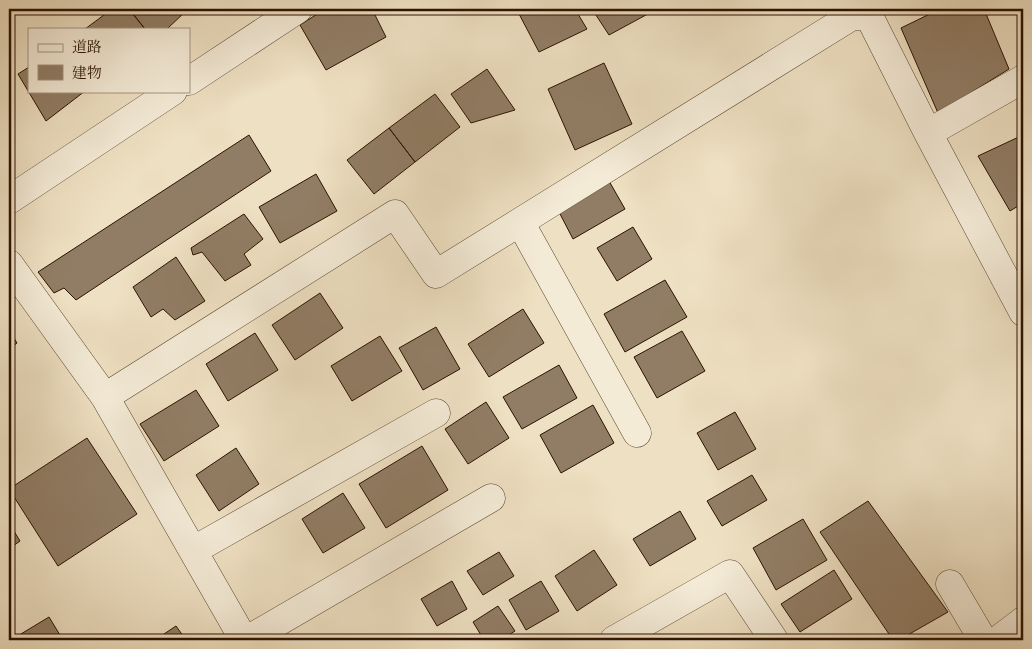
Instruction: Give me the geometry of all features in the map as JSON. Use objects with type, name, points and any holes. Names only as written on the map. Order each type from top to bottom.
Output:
[{"type":"street","points":[[190,80],[298,9]]},
{"type":"street","points":[[105,397],[395,214],[436,274],[852,16],[865,12],[871,20],[928,133],[1023,312]]},
{"type":"street","points":[[928,133],[1023,80]]},
{"type":"street","points":[[9,200],[171,92]]},
{"type":"street","points":[[520,222],[637,433]]},
{"type":"street","points":[[9,264],[105,397],[246,640],[490,498]]},
{"type":"street","points":[[194,550],[436,413]]},
{"type":"street","points":[[614,640],[730,574],[774,640]]},
{"type":"street","points":[[950,584],[983,640]]},
{"type":"street","points":[[998,640],[1023,621]]},
{"type":"building","points":[[112,9],[129,9],[144,28],[86,28]]},
{"type":"building","points":[[129,9],[184,9],[186,11],[168,28],[144,28]]},
{"type":"building","points":[[325,9],[372,9],[386,37],[326,70],[300,25]]},
{"type":"building","points":[[524,9],[575,9],[587,29],[539,52],[518,12]]},
{"type":"building","points":[[592,9],[657,9],[609,35]]},
{"type":"building","points":[[940,9],[984,9],[1009,69],[938,113],[901,28]]},
{"type":"building","points":[[604,63],[632,124],[575,150],[548,89]]},
{"type":"building","points":[[28,68],[28,91],[18,74]]},
{"type":"building","points":[[487,69],[515,110],[471,123],[451,94]]},
{"type":"building","points":[[29,92],[84,92],[46,121]]},
{"type":"building","points":[[435,94],[460,127],[415,162],[389,128]]},
{"type":"building","points":[[389,128],[415,162],[374,194],[347,160]]},
{"type":"building","points":[[249,135],[271,171],[76,300],[64,288],[54,293],[38,272]]},
{"type":"building","points":[[1023,135],[1023,203],[1010,211],[978,156]]},
{"type":"building","points":[[316,174],[337,211],[280,243],[259,207]]},
{"type":"building","points":[[609,181],[625,209],[573,239],[559,212]]},
{"type":"building","points":[[244,214],[263,239],[244,254],[251,265],[225,281],[202,252],[193,255],[191,248]]},
{"type":"building","points":[[633,227],[652,259],[617,281],[597,248]]},
{"type":"building","points":[[176,257],[205,301],[175,320],[163,309],[151,317],[133,287]]},
{"type":"building","points":[[665,280],[687,317],[625,352],[604,314]]},
{"type":"building","points":[[320,293],[343,328],[295,360],[272,325]]},
{"type":"building","points":[[523,309],[544,343],[489,377],[468,344]]},
{"type":"building","points":[[436,327],[460,369],[423,390],[399,348]]},
{"type":"building","points":[[9,330],[17,343],[9,349]]},
{"type":"building","points":[[682,331],[705,371],[657,398],[634,357]]},
{"type":"building","points":[[255,333],[278,370],[228,401],[206,364]]},
{"type":"building","points":[[380,336],[402,371],[352,401],[331,366]]},
{"type":"building","points":[[559,365],[577,398],[522,429],[503,397]]},
{"type":"building","points":[[196,390],[219,426],[164,461],[140,424]]},
{"type":"building","points":[[486,402],[509,438],[468,464],[445,429]]},
{"type":"building","points":[[593,405],[614,443],[561,473],[540,435]]},
{"type":"building","points":[[735,412],[756,449],[718,470],[697,433]]},
{"type":"building","points":[[87,438],[137,514],[58,566],[9,489]]},
{"type":"building","points":[[422,446],[448,490],[386,528],[359,484]]},
{"type":"building","points":[[236,448],[259,484],[219,511],[196,475]]},
{"type":"building","points":[[752,475],[767,500],[722,526],[707,501]]},
{"type":"building","points":[[343,493],[365,528],[323,553],[302,519]]},
{"type":"building","points":[[868,501],[948,612],[899,640],[893,640],[820,532]]},
{"type":"building","points":[[680,511],[696,539],[650,566],[633,539]]},
{"type":"building","points":[[803,519],[827,560],[776,590],[753,548]]},
{"type":"building","points":[[9,523],[20,541],[9,549]]},
{"type":"building","points":[[594,550],[617,585],[577,611],[555,576]]},
{"type":"building","points":[[499,552],[514,576],[483,595],[467,571]]},
{"type":"building","points":[[834,570],[852,599],[800,632],[781,604]]},
{"type":"building","points":[[452,581],[467,609],[437,626],[421,599]]},
{"type":"building","points":[[541,581],[559,611],[526,630],[509,600]]},
{"type":"building","points":[[498,606],[515,631],[501,640],[484,640],[473,622]]},
{"type":"building","points":[[49,617],[63,640],[11,640]]},
{"type":"building","points":[[176,626],[186,640],[155,640]]}]
